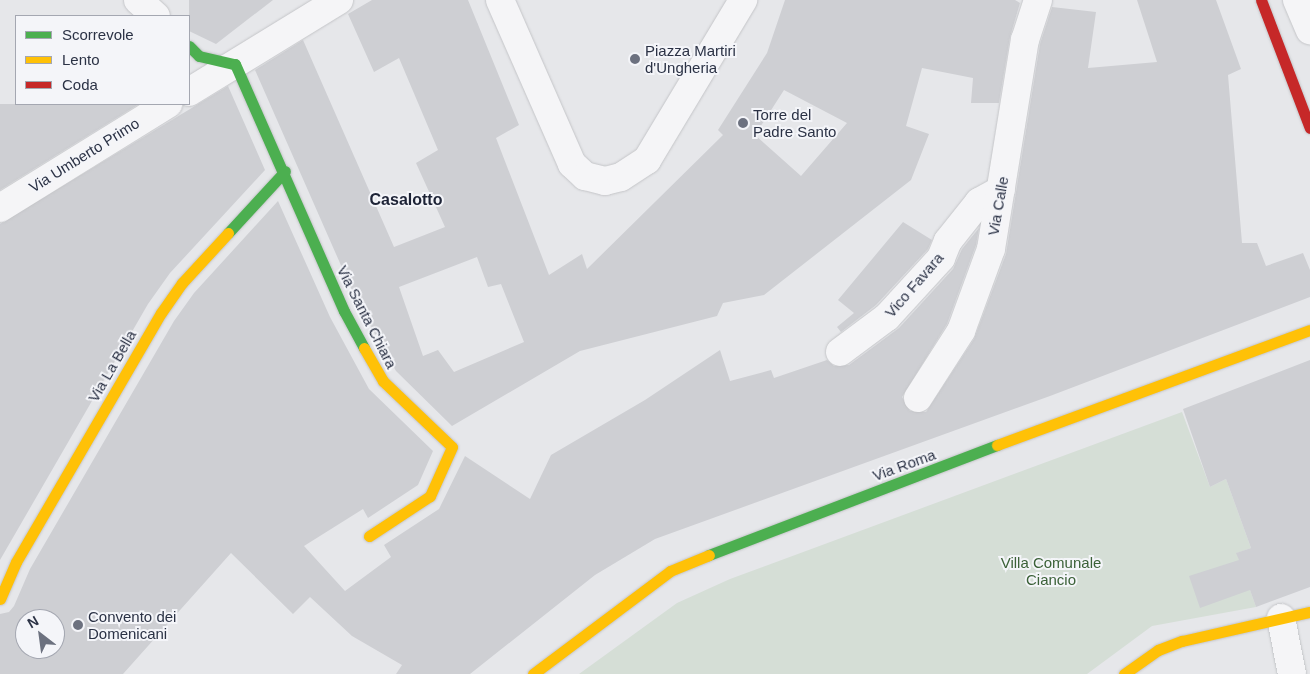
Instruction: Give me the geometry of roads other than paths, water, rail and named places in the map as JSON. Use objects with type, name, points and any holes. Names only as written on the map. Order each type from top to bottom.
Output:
[{"type":"street","points":[[138,0],[155,15]]},
{"type":"street","points":[[190,91],[339,0]]},
{"type":"street","points":[[500,0],[572,164],[585,176],[605,181],[621,178],[647,160],[743,0]]},
{"type":"street","name":"Via Calle","points":[[918,398],[961,331],[991,249],[1025,40],[1038,0]]},
{"type":"street","points":[[1261,0],[1310,128]]},
{"type":"street","points":[[1297,0],[1310,30]]},
{"type":"street","points":[[190,47],[199,56],[236,64]]},
{"type":"street","name":"Via Santa Chiara","points":[[236,64],[285,171],[344,311],[382,381],[452,446],[430,496],[369,536]]},
{"type":"street","name":"Via Umberto Primo","points":[[0,208],[166,105]]},
{"type":"street","name":"Via La Bella","points":[[0,599],[16,562],[160,313],[182,283],[285,171]]},
{"type":"street","name":"Vico Favara","points":[[840,352],[887,316],[941,258],[948,241],[979,202],[1001,190]]},
{"type":"street","name":"Via Roma","points":[[533,674],[670,571],[775,527],[1310,330]]},
{"type":"street","points":[[1124,674],[1158,650],[1182,641],[1310,612]]},
{"type":"street","points":[[1281,618],[1292,674]]},
{"type":"place","name":"Piazza Martiri d'Ungheria","points":[[635,59]]},
{"type":"place","name":"Torre del Padre Santo","points":[[743,123]]},
{"type":"place","name":"Convento dei Domenicani","points":[[78,625]]},
{"type":"district","name":"Casalotto","points":[[406,200]]},
{"type":"park label","name":"Villa Comunale Ciancio","points":[[1051,570]]}]
